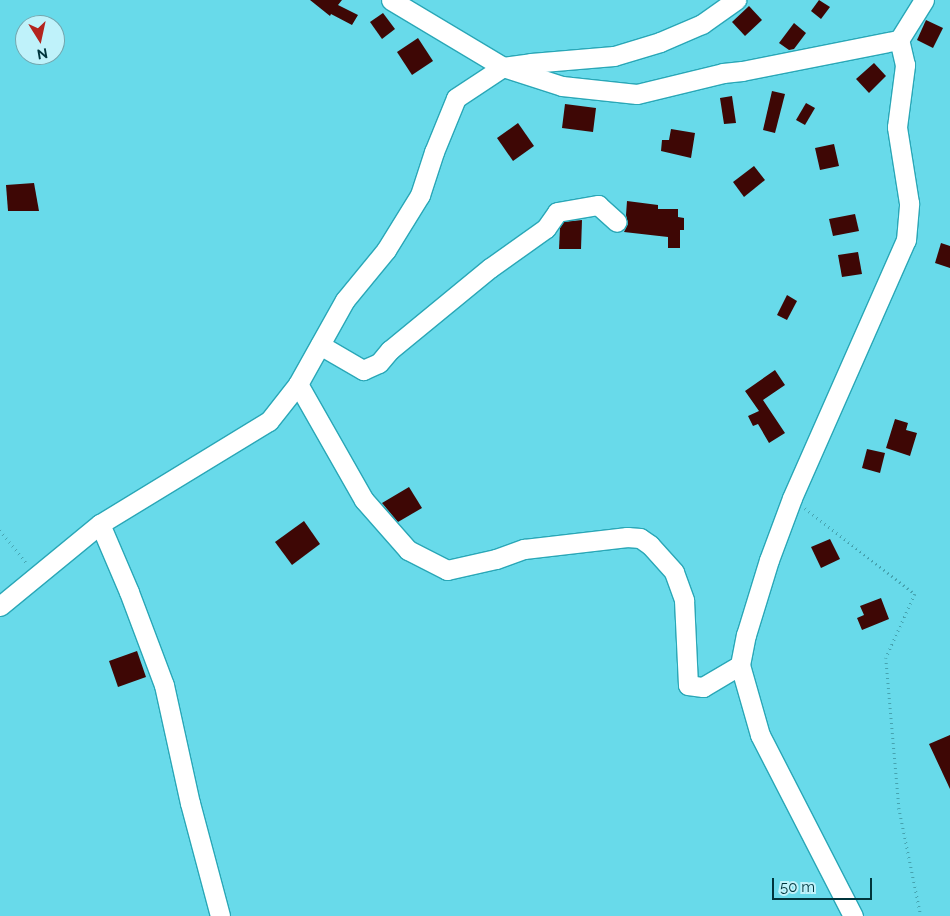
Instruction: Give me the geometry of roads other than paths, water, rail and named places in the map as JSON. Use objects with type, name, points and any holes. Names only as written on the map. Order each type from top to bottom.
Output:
[{"type":"street","points":[[391,0],[503,67],[562,86],[637,94],[723,73],[742,71],[899,40]]},
{"type":"street","points":[[0,606],[100,524],[269,421],[298,384],[345,300],[386,250],[420,195],[434,152],[456,98],[503,67],[531,62],[614,56],[660,42],[702,24],[736,0]]},
{"type":"street","points":[[853,916],[760,736],[740,665],[746,635],[769,560],[792,498],[906,240],[909,203],[897,127],[905,65],[899,40],[924,0]]},
{"type":"street","points":[[320,345],[363,370],[379,363],[390,350],[474,281],[546,228],[557,212],[598,205],[617,222]]},
{"type":"street","points":[[298,384],[364,500],[408,550],[447,570],[496,559],[524,548],[627,537],[640,538],[650,544],[674,572],[684,600],[688,685],[704,686],[740,665]]},
{"type":"street","points":[[100,524],[129,592],[164,685],[190,803],[220,916]]}]
